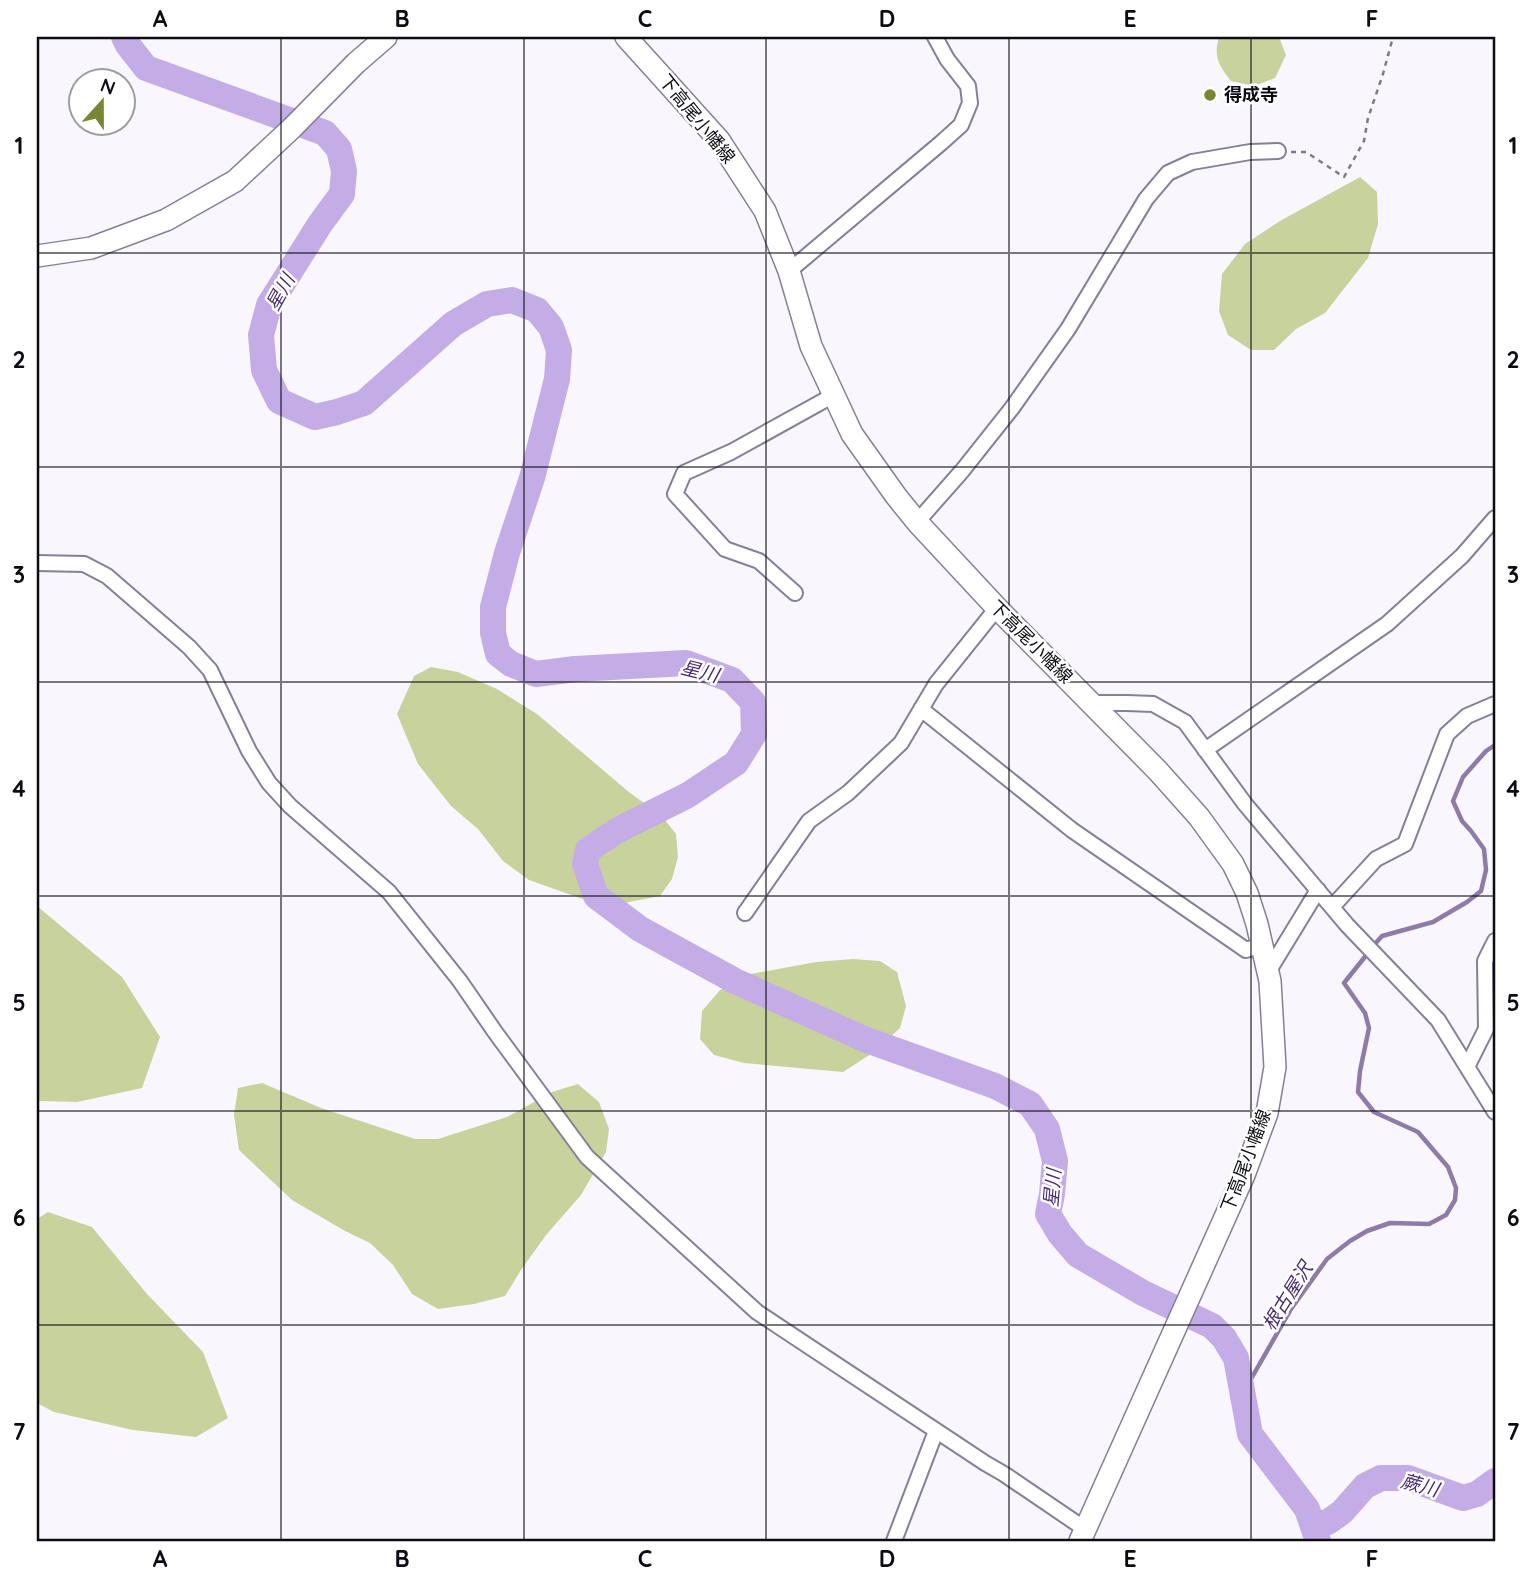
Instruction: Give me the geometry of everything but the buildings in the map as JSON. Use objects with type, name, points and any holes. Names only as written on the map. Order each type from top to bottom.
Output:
[{"type":"main road","points":[[37,256],[91,248],[166,220],[235,181],[386,37]]},
{"type":"main road","name":"下高尾小幡線","points":[[626,37],[719,140],[765,211],[789,271],[811,346],[852,434],[896,496],[997,608],[1158,771],[1218,841],[1247,893],[1258,924],[1270,981],[1275,1067],[1267,1113],[1244,1175],[1083,1535]]},
{"type":"street","points":[[789,271],[961,125],[970,103],[968,86],[947,59],[935,37]]},
{"type":"street","points":[[917,522],[1012,408],[1068,329],[1146,199],[1168,173],[1192,162],[1250,152],[1278,151]]},
{"type":"street","points":[[795,593],[759,561],[725,550],[675,494],[684,473],[732,452],[834,395]]},
{"type":"street","points":[[1205,750],[1387,624],[1462,556],[1495,518]]},
{"type":"street","points":[[37,563],[84,564],[107,576],[189,647],[210,670],[269,783],[290,806],[396,900],[460,981],[587,1157],[757,1312],[1004,1474],[1083,1535]]},
{"type":"street","points":[[745,913],[808,821],[848,793],[901,743],[936,684],[997,608]]},
{"type":"street","points":[[1093,703],[1153,704],[1185,722],[1245,804],[1332,907],[1438,1020],[1495,1112]]},
{"type":"street","points":[[1332,907],[1376,859],[1405,844],[1447,734],[1467,716],[1495,704]]},
{"type":"street","points":[[921,709],[1072,830],[1246,950],[1262,945]]},
{"type":"street","points":[[1268,972],[1318,890]]},
{"type":"street","points":[[1467,1066],[1486,1029],[1485,961],[1495,940]]},
{"type":"street","points":[[894,1541],[936,1431]]},
{"type":"path","points":[[1278,151],[1306,152],[1344,177],[1364,141],[1368,118],[1393,37]]},
{"type":"green space","points":[[1219,37],[1279,37],[1286,55],[1275,78],[1254,86],[1231,81],[1218,61]]},
{"type":"green space","points":[[1360,177],[1377,192],[1378,224],[1368,258],[1325,313],[1296,329],[1274,350],[1251,350],[1228,335],[1219,311],[1222,274],[1245,244],[1280,221]]},
{"type":"green space","points":[[431,667],[458,672],[497,689],[537,714],[630,793],[661,815],[676,834],[678,857],[672,879],[660,896],[624,903],[594,903],[529,880],[503,861],[478,829],[451,806],[418,764],[397,714],[414,676]]},
{"type":"green space","points":[[37,906],[122,977],[160,1037],[142,1088],[77,1102],[37,1101]]},
{"type":"green space","points":[[853,959],[880,961],[897,972],[906,1006],[900,1028],[874,1052],[843,1072],[744,1063],[714,1055],[700,1039],[702,1011],[720,990],[751,974],[816,962]]},
{"type":"green space","points":[[262,1083],[321,1108],[415,1139],[438,1139],[507,1117],[552,1092],[578,1084],[599,1102],[609,1129],[606,1152],[581,1195],[546,1235],[505,1296],[438,1309],[412,1294],[393,1265],[370,1243],[292,1200],[239,1150],[234,1115],[238,1088]]},
{"type":"green space","points":[[48,1212],[92,1227],[147,1294],[203,1352],[228,1418],[196,1437],[133,1430],[54,1412],[37,1403],[37,1219]]},
{"type":"waterway","name":"星川","points":[[124,37],[146,68],[325,133],[339,149],[344,171],[342,194],[269,305],[261,335],[264,370],[279,401],[315,417],[364,403],[453,324],[487,304],[512,300],[537,310],[551,327],[559,350],[557,379],[532,478],[507,553],[493,607],[493,633],[498,654],[511,664],[536,674],[575,669],[686,663],[732,680],[753,702],[754,734],[736,763],[688,795],[618,830],[588,850],[585,864],[596,896],[640,929],[735,981],[864,1039],[995,1086],[1030,1104],[1047,1129],[1055,1161],[1048,1214],[1060,1234],[1078,1255],[1143,1293],[1212,1326],[1224,1338],[1236,1358],[1250,1434],[1307,1509],[1318,1541]]},
{"type":"waterway","name":"根古屋沢","points":[[1373,946],[1382,936],[1433,922],[1481,891],[1486,870],[1484,849],[1462,821],[1453,801],[1463,777],[1486,751],[1495,745]]},
{"type":"waterway","name":"根古屋沢","points":[[1242,1387],[1251,1379],[1291,1309],[1327,1259],[1367,1231],[1390,1223],[1429,1224],[1446,1215],[1455,1200],[1456,1188],[1448,1167],[1418,1132],[1374,1112],[1358,1092],[1369,1028],[1365,1013],[1344,983],[1368,953]]},
{"type":"waterway","name":"蕨川","points":[[1314,1525],[1328,1522],[1342,1512],[1365,1486],[1381,1478],[1408,1478],[1463,1498],[1477,1494],[1495,1481]]},
{"type":"place","name":"得成寺","points":[[1210,95]]}]
